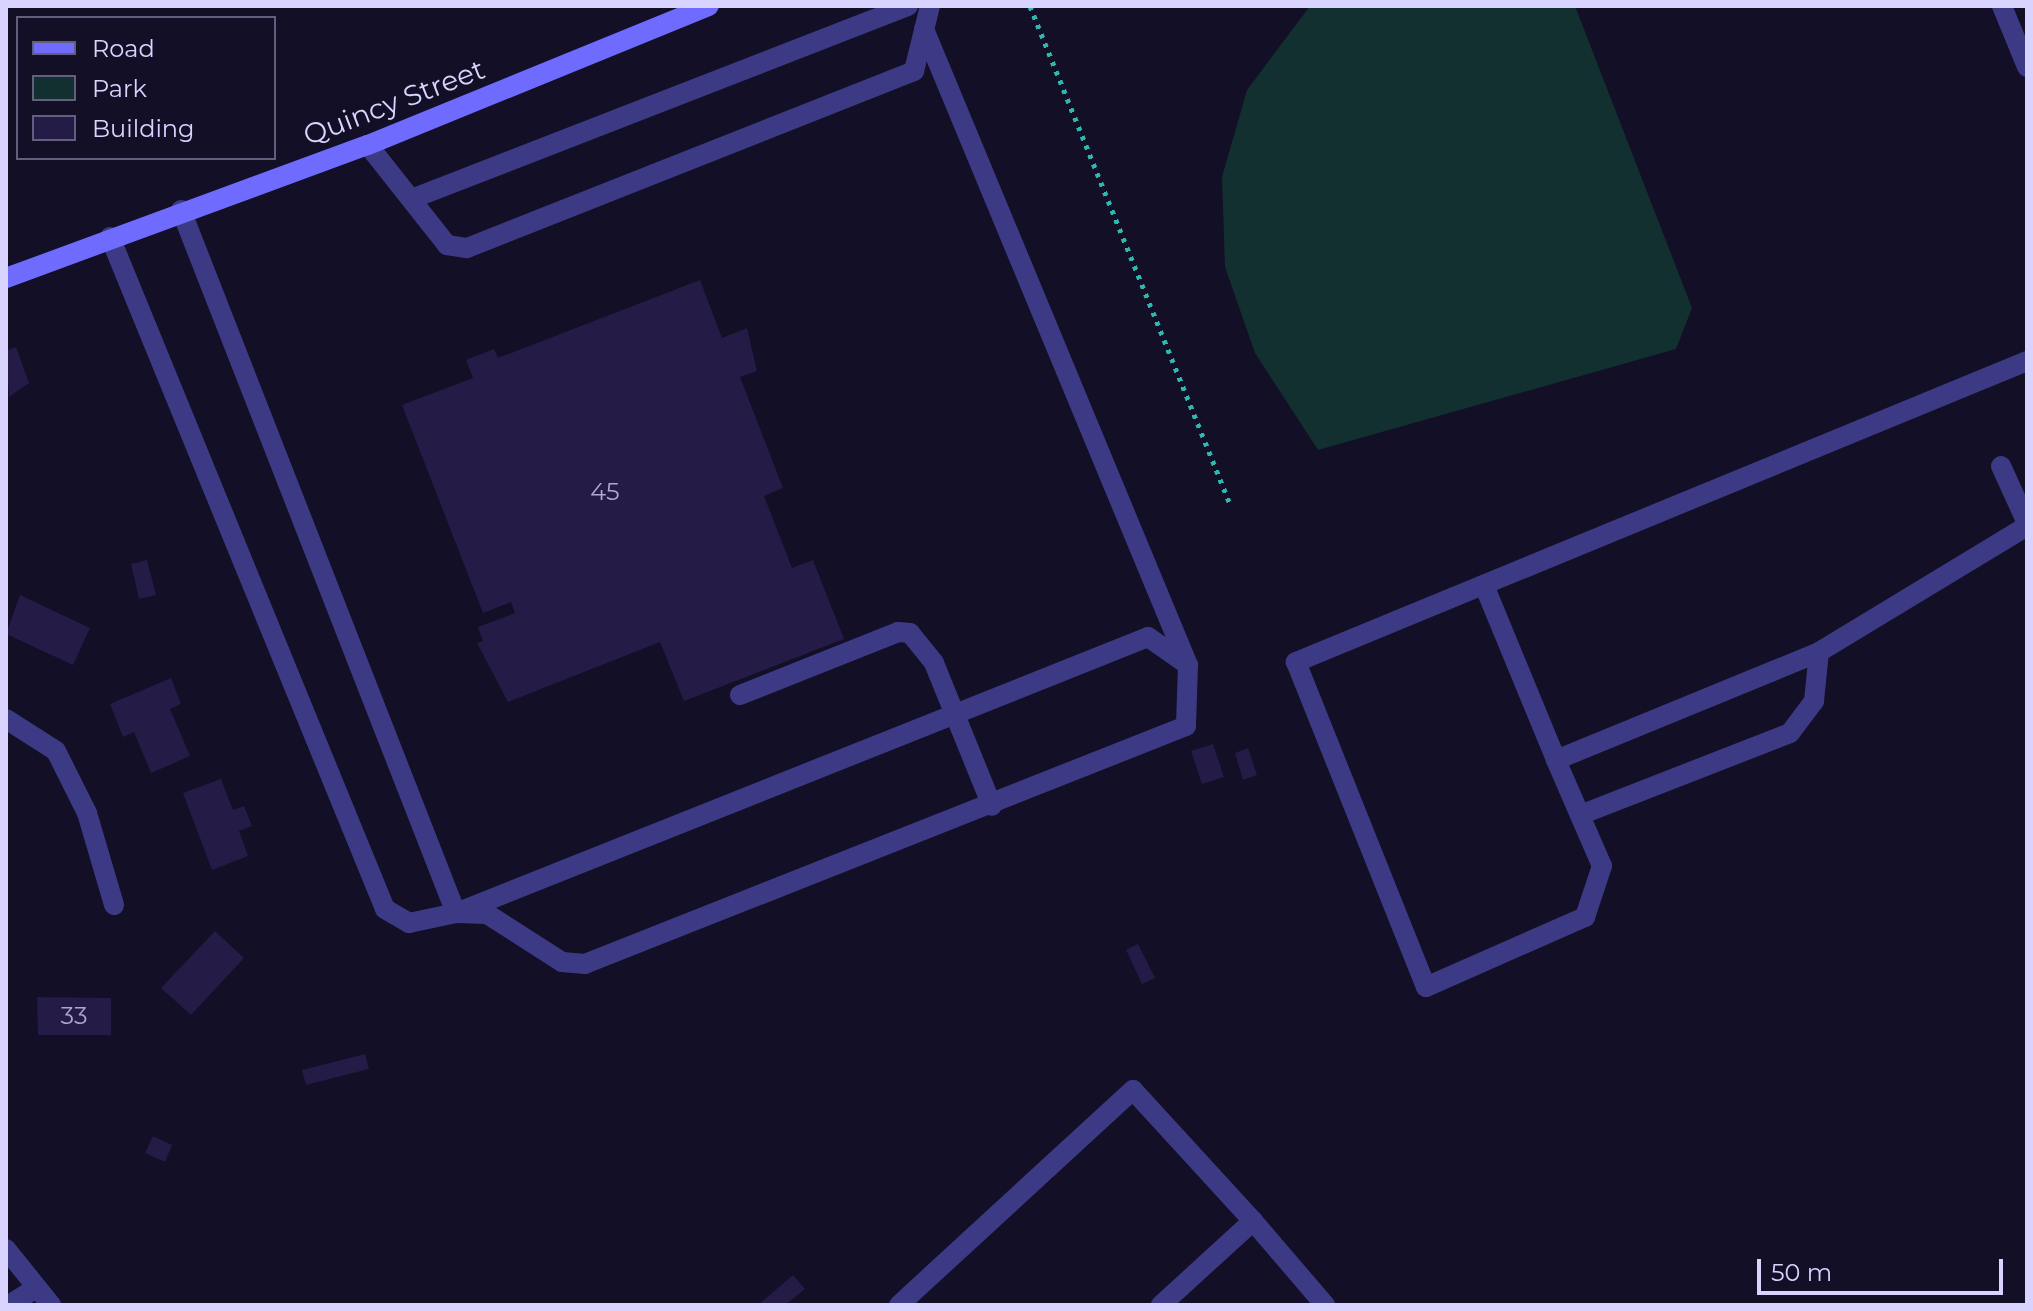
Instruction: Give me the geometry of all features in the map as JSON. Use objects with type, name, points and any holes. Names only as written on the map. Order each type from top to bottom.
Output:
[{"type":"main road","name":"Quincy Street","points":[[6,278],[181,210],[368,145],[709,6]]},
{"type":"street","points":[[414,198],[908,6]]},
{"type":"street","points":[[368,145],[414,198],[447,245],[467,248],[914,71],[930,6]]},
{"type":"street","points":[[2002,6],[2027,67]]},
{"type":"street","points":[[456,913],[487,914],[562,962],[585,964],[992,806],[1186,726],[1188,665],[924,29]]},
{"type":"street","points":[[181,210],[456,913]]},
{"type":"street","points":[[110,237],[385,909],[409,923],[456,913],[1148,637],[1188,665]]},
{"type":"street","points":[[1484,585],[1602,866],[1585,917],[1426,987],[1296,662],[2027,361]]},
{"type":"street","points":[[1556,760],[1819,652],[2027,524],[2001,466]]},
{"type":"street","points":[[740,695],[898,632],[922,642],[992,806]]},
{"type":"street","points":[[1580,815],[1790,733],[1814,701],[1819,652]]},
{"type":"street","points":[[6,719],[56,751],[87,813],[114,905]]},
{"type":"street","points":[[909,1302],[1133,1090],[1325,1305]]},
{"type":"street","points":[[1161,1305],[1253,1221]]},
{"type":"street","points":[[6,1249],[51,1305]]},
{"type":"street","points":[[9,1305],[36,1288]]},
{"type":"path","points":[[1030,6],[1230,504]]},
{"type":"green space","points":[[1310,6],[1575,6],[1692,308],[1676,349],[1318,450],[1255,353],[1225,267],[1222,177],[1247,90]]},
{"type":"building","points":[[700,280],[722,338],[747,328],[757,371],[740,377],[783,488],[764,496],[792,568],[813,560],[844,639],[684,701],[660,642],[508,702],[477,643],[483,641],[478,627],[515,613],[511,602],[483,613],[402,405],[473,378],[466,360],[494,349],[498,358]]},
{"type":"building","points":[[16,347],[29,383],[9,397],[6,351]]},
{"type":"building","points":[[147,560],[156,595],[139,599],[131,564]]},
{"type":"building","points":[[20,595],[90,628],[73,665],[6,634]]},
{"type":"building","points":[[171,678],[181,704],[170,709],[190,756],[151,773],[134,732],[123,737],[110,704]]},
{"type":"building","points":[[1213,744],[1224,777],[1202,784],[1191,751]]},
{"type":"building","points":[[1248,748],[1257,775],[1243,780],[1235,753]]},
{"type":"building","points":[[221,779],[233,810],[244,806],[252,826],[239,831],[248,856],[212,870],[183,793]]},
{"type":"building","points":[[215,931],[244,958],[191,1015],[161,988]]},
{"type":"building","points":[[1138,944],[1155,978],[1142,984],[1126,950]]},
{"type":"building","points":[[37,997],[111,998],[111,1035],[38,1035]]},
{"type":"building","points":[[365,1054],[369,1069],[306,1085],[302,1070]]},
{"type":"building","points":[[153,1136],[172,1145],[165,1162],[145,1153]]},
{"type":"building","points":[[793,1275],[805,1289],[785,1305],[758,1305]]}]
